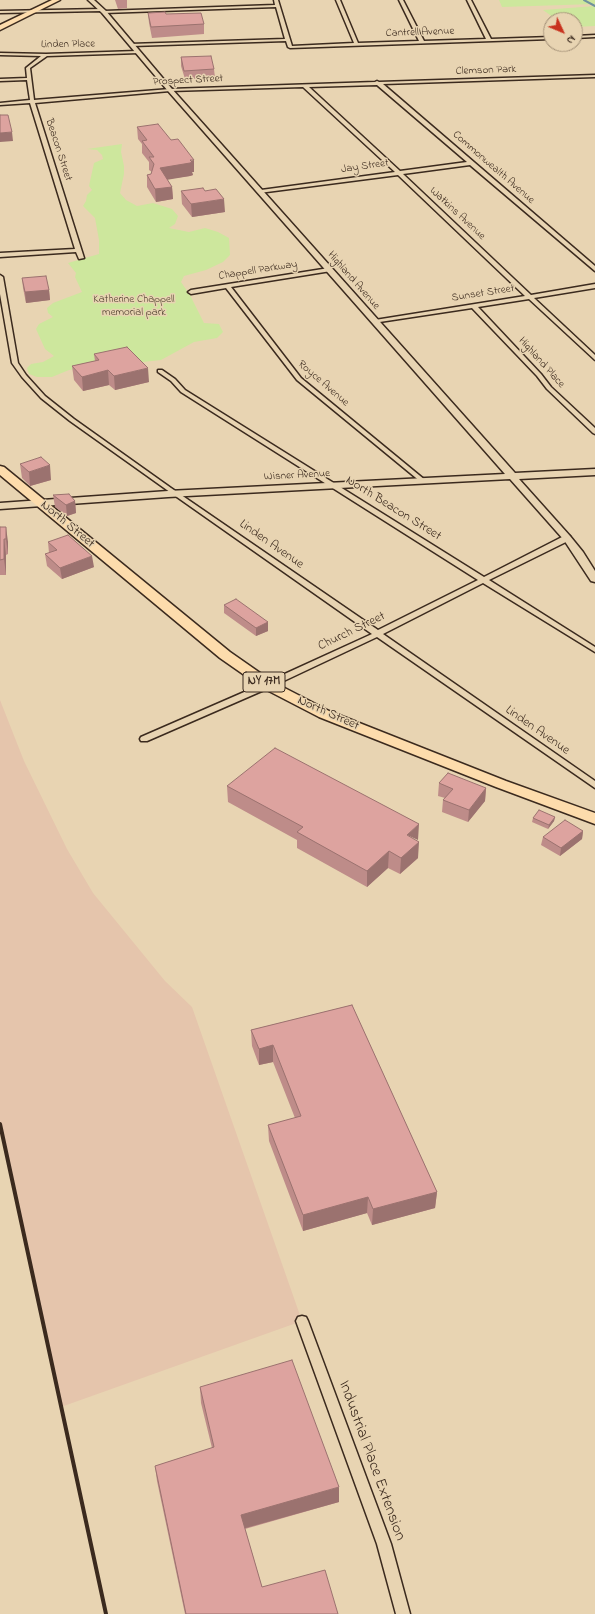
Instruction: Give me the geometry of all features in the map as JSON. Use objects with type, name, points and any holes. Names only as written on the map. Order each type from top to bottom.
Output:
[{"type":"main road","points":[[0,28],[57,0]]},
{"type":"main road","name":"North Street","points":[[0,469],[225,655],[268,685],[324,714],[594,820]]},
{"type":"street","name":"Highland Avenue","points":[[91,0],[567,538],[595,579]]},
{"type":"street","points":[[134,48],[288,40],[276,0]]},
{"type":"street","points":[[338,0],[357,44]]},
{"type":"street","points":[[401,0],[422,42]]},
{"type":"street","points":[[468,0],[489,40]]},
{"type":"street","points":[[0,12],[102,11],[278,6]]},
{"type":"street","points":[[583,37],[595,36]]},
{"type":"street","name":"Cantrell Avenue","points":[[288,40],[290,47],[543,38]]},
{"type":"street","name":"Linden Place","points":[[0,54],[46,55],[134,48]]},
{"type":"street","name":"Beacon Street","points":[[46,55],[28,68],[32,101],[81,258]]},
{"type":"street","name":"Clemson Park","points":[[377,82],[595,76]]},
{"type":"street","points":[[0,80],[29,79]]},
{"type":"street","name":"Prospect Street","points":[[0,104],[170,90],[377,82]]},
{"type":"street","name":"Commonwealth Avenue","points":[[377,82],[595,269]]},
{"type":"street","name":"Watkins Avenue","points":[[304,85],[595,358]]},
{"type":"street","name":"Jay Street","points":[[261,192],[472,163]]},
{"type":"street","points":[[0,255],[79,250]]},
{"type":"street","name":"Chappell Parkway","points":[[191,292],[329,270]]},
{"type":"street","name":"Linden Avenue","points":[[0,277],[15,363],[24,376],[43,397],[72,420],[176,494],[595,786]]},
{"type":"street","name":"Royce Avenue","points":[[227,286],[299,379],[423,481]]},
{"type":"street","name":"Sunset Street","points":[[375,322],[595,286]]},
{"type":"street","name":"Highland Place","points":[[474,305],[539,374],[549,388],[595,432]]},
{"type":"street","name":"North Beacon Street","points":[[160,371],[173,380],[184,391],[595,650]]},
{"type":"street","name":"Wisner Avenue","points":[[0,506],[176,494],[595,472]]},
{"type":"street","name":"Church Street","points":[[144,739],[268,685],[377,633],[567,538]]},
{"type":"street","name":"Industrial Place Extension","points":[[302,1322],[384,1544],[403,1614]]},
{"type":"shaded area","points":[[0,700],[24,761],[67,849],[93,893],[165,981],[192,1007],[302,1321],[61,1407],[0,1127]]},
{"type":"green space","points":[[499,0],[595,0],[595,4],[502,7]]},
{"type":"green space","points":[[595,6],[595,26],[583,27],[583,12],[546,12],[543,10]]},
{"type":"green space","name":"Katherine Chappell memorial park","points":[[122,144],[121,152],[124,174],[120,193],[126,200],[137,206],[153,203],[172,209],[178,216],[175,224],[169,228],[189,232],[205,228],[218,232],[229,238],[230,255],[223,262],[206,270],[184,276],[181,282],[190,295],[204,323],[219,324],[223,332],[217,338],[194,342],[161,360],[69,370],[52,377],[37,377],[29,374],[27,368],[31,364],[43,362],[54,356],[45,349],[36,329],[39,324],[53,317],[48,313],[47,308],[53,303],[82,292],[75,277],[76,273],[68,263],[99,254],[99,240],[95,218],[83,206],[87,195],[92,190],[89,186],[94,163],[103,159],[102,155],[97,150],[87,149]]},
{"type":"building","points":[[165,12],[166,14],[201,13],[204,24],[151,27],[148,13]]},
{"type":"building","points":[[211,56],[214,69],[184,71],[181,57]]},
{"type":"building","points":[[0,115],[8,115],[12,132],[0,133]]},
{"type":"building","points":[[158,124],[171,140],[178,139],[194,160],[190,160],[192,162],[190,163],[160,168],[172,187],[155,189],[147,175],[151,174],[154,164],[149,157],[154,157],[142,141],[147,140],[137,127]]},
{"type":"building","points":[[203,188],[205,191],[216,189],[224,199],[191,204],[181,191]]},
{"type":"building","points":[[46,276],[49,290],[25,292],[22,278]]},
{"type":"building","points":[[127,347],[148,368],[114,376],[108,370],[82,377],[72,366],[99,360],[94,354]]},
{"type":"building","points":[[41,457],[50,465],[29,472],[20,464]]},
{"type":"building","points":[[69,494],[75,501],[66,505],[53,495]]},
{"type":"building","points":[[0,527],[6,527],[6,539],[4,539],[4,559],[0,560]]},
{"type":"building","points":[[68,535],[92,556],[60,568],[45,554],[57,550],[48,542]]},
{"type":"building","points":[[236,599],[268,622],[256,628],[224,605]]},
{"type":"building","points":[[275,748],[419,824],[407,835],[419,842],[401,858],[389,851],[367,871],[297,832],[303,827],[227,786]]},
{"type":"building","points":[[448,773],[486,788],[469,810],[443,800],[453,789],[439,783]]},
{"type":"building","points":[[539,810],[555,817],[549,825],[533,818]]},
{"type":"building","points":[[565,820],[583,831],[561,848],[543,837]]},
{"type":"building","points":[[352,1005],[437,1192],[373,1209],[368,1197],[303,1215],[268,1125],[301,1116],[273,1045],[259,1049],[251,1030]]},
{"type":"building","points":[[292,1360],[339,1487],[241,1515],[262,1587],[325,1570],[338,1614],[186,1614],[155,1466],[214,1447],[200,1387]]},
{"type":"waterway","points":[[584,0],[595,6]]},
{"type":"railway","points":[[0,1124],[106,1614]]}]
